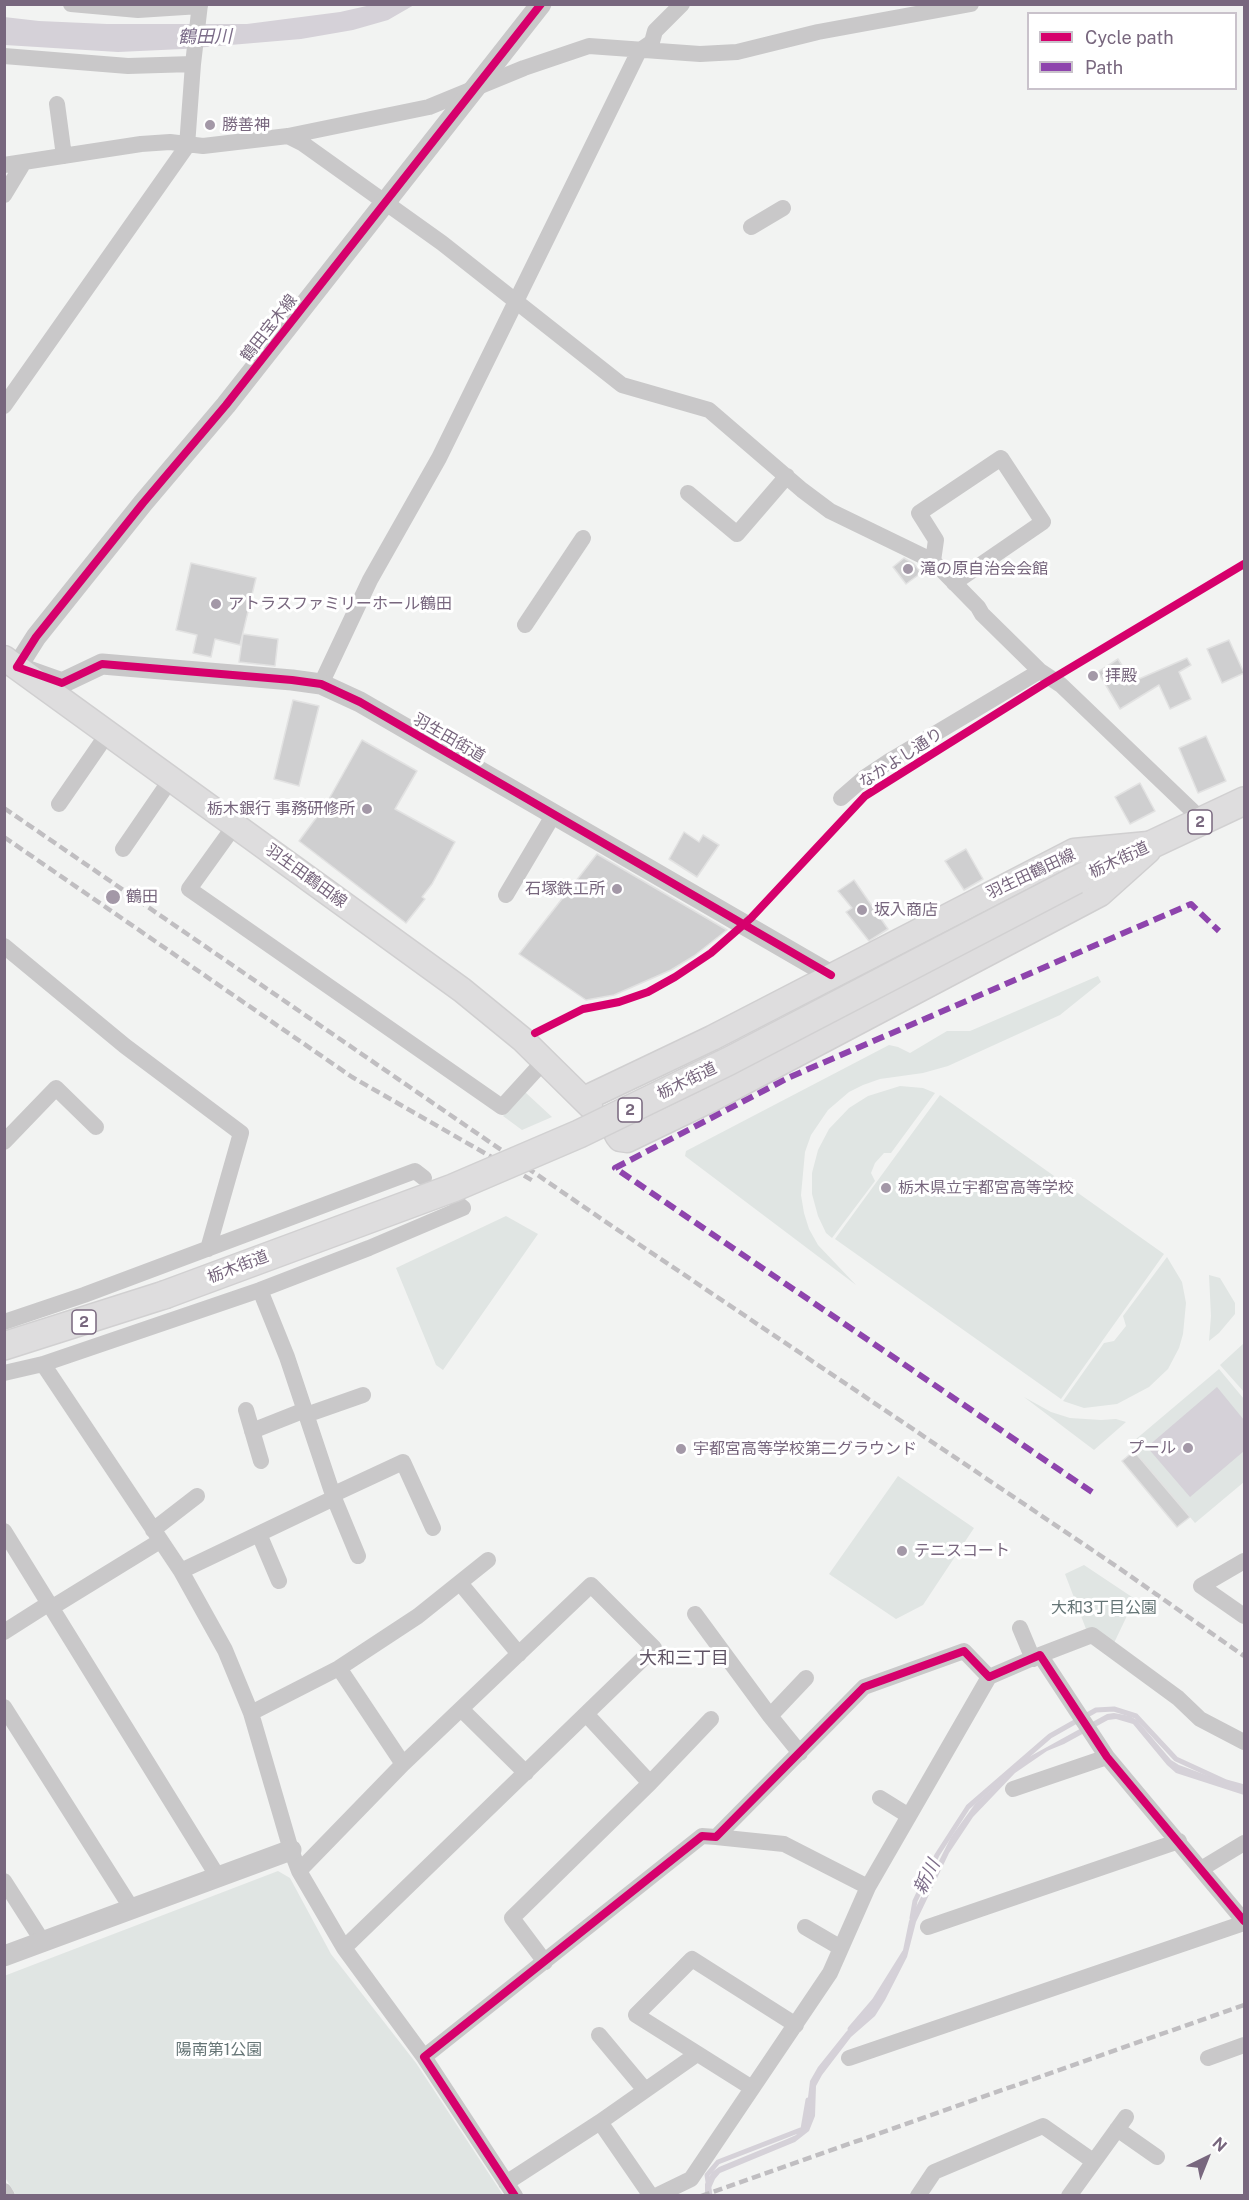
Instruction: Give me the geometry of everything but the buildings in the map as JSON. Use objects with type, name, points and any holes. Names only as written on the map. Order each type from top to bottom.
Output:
[{"type":"main road","name":"羽生田鶴田線","points":[[11,662],[462,990],[514,1033],[587,1102],[1074,851],[1156,843]]},
{"type":"main road","name":"栃木街道","points":[[4,1346],[164,1295],[453,1188],[579,1134],[729,1061],[1076,880],[1245,801]]},
{"type":"main road","points":[[617,1135],[620,1139],[627,1140],[712,1099],[1090,900],[1100,894],[1156,843]]},
{"type":"street","points":[[4,406],[188,146],[193,61],[200,8],[138,10],[71,4]]},
{"type":"street","name":"鶴田宝木線","points":[[11,662],[36,637],[143,503],[226,405],[541,4]]},
{"type":"street","points":[[321,684],[370,580],[439,458],[639,51],[652,42],[656,31],[682,4]]},
{"type":"street","points":[[4,165],[141,144],[170,142],[188,146],[203,146],[288,135],[429,107],[524,68],[589,46],[700,54],[738,52],[818,32],[971,4]]},
{"type":"street","points":[[4,56],[128,66],[193,61]]},
{"type":"street","points":[[57,104],[64,156]]},
{"type":"street","points":[[288,135],[384,201],[516,300],[622,385],[709,410],[830,511],[933,561],[978,607],[982,614],[1040,671],[1061,685],[1203,821]]},
{"type":"street","points":[[4,195],[24,162]]},
{"type":"street","points":[[751,227],[783,208]]},
{"type":"street","points":[[933,561],[936,540],[919,513],[1001,458],[1043,522],[954,583]]},
{"type":"street","points":[[688,493],[736,534],[787,476]]},
{"type":"street","points":[[525,625],[583,538]]},
{"type":"street","name":"羽生田街道","points":[[11,662],[62,683],[102,664],[321,684],[360,702],[831,975]]},
{"type":"street","points":[[841,798],[864,778],[891,760],[1040,671]]},
{"type":"street","points":[[59,804],[108,733]]},
{"type":"street","points":[[123,849],[171,779]]},
{"type":"street","points":[[506,895],[554,814]]},
{"type":"street","points":[[235,825],[189,889],[502,1107],[544,1061]]},
{"type":"street","points":[[4,946],[125,1046],[241,1133],[208,1249]]},
{"type":"street","points":[[4,1142],[56,1089],[96,1127]]},
{"type":"street","points":[[4,1322],[84,1295],[415,1171],[424,1178]]},
{"type":"street","points":[[4,1373],[43,1364],[260,1290],[464,1208],[457,1203]]},
{"type":"street","points":[[260,1290],[287,1357],[333,1497],[358,1556]]},
{"type":"street","points":[[43,1364],[181,1571],[225,1650],[251,1713],[299,1871],[344,1948],[424,2057],[511,2189],[600,2122],[697,2054]]},
{"type":"street","points":[[252,1431],[363,1395]]},
{"type":"street","points":[[246,1410],[261,1461]]},
{"type":"street","points":[[181,1571],[402,1462],[433,1528]]},
{"type":"street","points":[[4,1632],[50,1606],[156,1535],[197,1496]]},
{"type":"street","points":[[4,1531],[218,1877]]},
{"type":"street","points":[[260,1534],[279,1581]]},
{"type":"street","points":[[251,1713],[339,1668],[418,1616],[488,1560]]},
{"type":"street","points":[[1245,1561],[1201,1586],[1245,1616]]},
{"type":"street","points":[[460,1583],[519,1654]]},
{"type":"street","points":[[299,1871],[403,1764],[591,1585],[654,1648],[344,1948]]},
{"type":"street","points":[[695,1614],[800,1753]]},
{"type":"street","points":[[849,2058],[1245,1922],[1107,1757],[1036,1657],[1020,1628]]},
{"type":"street","points":[[656,2196],[691,2179],[796,2025],[830,1972],[868,1887],[989,1677],[1092,1635],[1178,1698],[1200,1719],[1245,1742]]},
{"type":"street","points":[[716,1837],[864,1687],[964,1652],[989,1677]]},
{"type":"street","points":[[339,1668],[403,1764]]},
{"type":"street","points":[[770,1716],[806,1678]]},
{"type":"street","points":[[4,1707],[132,1909]]},
{"type":"street","points":[[461,1709],[526,1773]]},
{"type":"street","points":[[587,1715],[650,1783]]},
{"type":"street","points":[[545,1962],[512,1918],[650,1783],[711,1719]]},
{"type":"street","points":[[1013,1789],[1107,1757]]},
{"type":"street","points":[[880,1798],[909,1816]]},
{"type":"street","points":[[424,2057],[702,1836],[784,1845],[868,1887]]},
{"type":"street","points":[[928,1927],[1179,1841]]},
{"type":"street","points":[[1201,1869],[1245,1843]]},
{"type":"street","points":[[4,1956],[291,1850]]},
{"type":"street","points":[[4,1881],[43,1942]]},
{"type":"street","points":[[805,1927],[841,1948]]},
{"type":"street","points":[[752,2088],[636,2015],[692,1959],[796,2025]]},
{"type":"street","points":[[599,2035],[645,2090]]},
{"type":"street","points":[[1208,2058],[1245,2045]]},
{"type":"street","points":[[600,2122],[651,2196]]},
{"type":"street","points":[[1069,2196],[1122,2123],[1158,2157]]},
{"type":"street","points":[[918,2196],[934,2172],[1043,2126],[1093,2161]]},
{"type":"street","points":[[4,2191],[7,2196]]},
{"type":"green space","points":[[1098,976],[1101,982],[1060,1015],[948,1066],[923,1073],[880,1079],[863,1085],[849,1092],[828,1110],[811,1135],[805,1152],[801,1195],[809,1229],[818,1245],[856,1285],[685,1156],[686,1151],[889,1045],[910,1053],[947,1031],[970,1031]]},
{"type":"green space","points":[[900,1086],[923,1088],[935,1093],[891,1153],[884,1153],[875,1163],[871,1173],[875,1181],[832,1238],[826,1233],[818,1216],[812,1194],[812,1173],[818,1150],[829,1129],[849,1108],[868,1096]]},
{"type":"green space","points":[[525,1092],[552,1117],[522,1130],[503,1116]]},
{"type":"green space","points":[[940,1095],[1164,1254],[1061,1399],[835,1239]]},
{"type":"green space","points":[[506,1216],[538,1234],[443,1370],[436,1365],[396,1268]]},
{"type":"green space","points":[[1167,1257],[1182,1282],[1186,1303],[1183,1334],[1179,1348],[1168,1369],[1149,1387],[1117,1404],[1084,1408],[1063,1401],[1104,1343],[1114,1341],[1126,1326],[1123,1316]]},
{"type":"green space","points":[[1209,1275],[1220,1278],[1235,1303],[1235,1314],[1209,1341],[1211,1316]]},
{"type":"green space","points":[[1244,1343],[1244,1392],[1220,1365]]},
{"type":"green space","name":"プール","points":[[1219,1369],[1244,1399],[1244,1482],[1195,1523],[1129,1445]]},
{"type":"green space","points":[[1024,1397],[1051,1412],[1070,1418],[1116,1419],[1126,1422],[1094,1450]]},
{"type":"green space","name":"テニスコート","points":[[898,1476],[974,1528],[923,1605],[896,1619],[829,1574]]},
{"type":"green space","name":"大和3丁目公園","points":[[1084,1565],[1135,1599],[1114,1643],[1086,1629],[1065,1574]]},
{"type":"green space","name":"陽南第1公園","points":[[278,1871],[290,1878],[331,1954],[416,2063],[503,2195],[16,2195],[4,2176],[4,1976]]},
{"type":"water","name":"鶴田川","points":[[371,5],[414,5],[388,20],[353,30],[301,39],[118,52],[5,45],[4,17],[107,24],[247,24],[340,12]]},
{"type":"water","points":[[1217,1387],[1244,1420],[1244,1451],[1190,1497],[1147,1447]]},
{"type":"water","points":[[1114,1713],[1137,1720],[1171,1760],[1244,1789],[1244,1795],[1176,1773],[1133,1724],[1116,1719],[1108,1720],[1047,1751],[1015,1773],[973,1817],[949,1853],[916,1922],[907,1957],[885,2000],[875,2016],[851,2037],[816,2086],[815,2116],[809,2131],[795,2142],[720,2173],[711,2188],[712,2195],[705,2196],[705,2184],[712,2172],[719,2167],[796,2135],[801,2128],[805,2122],[810,2081],[818,2067],[846,2032],[877,1999],[895,1971],[901,1960],[909,1921],[951,1837],[975,1804],[1027,1758],[1107,1714]]},
{"type":"waterway","name":"新川","points":[[912,1918],[915,1901],[937,1855],[968,1807],[1050,1736],[1096,1710],[1114,1709],[1136,1716],[1176,1759],[1226,1782],[1244,1787]]},
{"type":"waterway","name":"新川","points":[[850,2029],[874,2001],[904,1953]]},
{"type":"waterway","name":"新川","points":[[710,2196],[707,2175],[718,2162],[803,2129],[808,2100]]},
{"type":"railway","points":[[4,808],[603,1220],[1116,1566],[1244,1656]]},
{"type":"railway","points":[[4,837],[352,1077],[535,1182]]},
{"type":"railway","points":[[701,2196],[1244,2005]]},
{"type":"marked path","points":[[1092,1492],[615,1168],[790,1077],[1191,904],[1219,931]]},
{"type":"cycle path","points":[[541,4],[226,405],[143,503],[36,637],[17,667],[62,683],[102,664],[321,684],[360,702],[831,975]]},
{"type":"cycle path","name":"なかよし通り","points":[[535,1033],[583,1009],[619,1002],[648,992],[675,977],[711,953],[751,918],[865,796],[1047,682],[1244,564]]},
{"type":"cycle path","points":[[515,2196],[424,2057],[702,1836],[716,1837],[864,1687],[964,1651],[989,1677],[1040,1655],[1107,1757],[1244,1921]]},
{"type":"place","name":"勝善神","points":[[210,125]]},
{"type":"place","name":"滝の原自治会会館","points":[[908,569]]},
{"type":"place","name":"アトラスファミリーホール鶴田","points":[[216,604]]},
{"type":"place","name":"拝殿","points":[[1093,676]]},
{"type":"place","name":"栃木銀行 事務研修所","points":[[367,809]]},
{"type":"place","name":"石塚鉄工所","points":[[617,889]]},
{"type":"place","name":"鶴田","points":[[113,897]]},
{"type":"place","name":"坂入商店","points":[[862,910]]},
{"type":"place","name":"栃木県立宇都宮高等学校","points":[[886,1188]]},
{"type":"place","name":"プール","points":[[1188,1448]]},
{"type":"place","name":"宇都宮高等学校第二グラウンド","points":[[681,1449]]},
{"type":"place","name":"テニスコート","points":[[902,1551]]},
{"type":"district","name":"大和三丁目","points":[[684,1658]]}]
